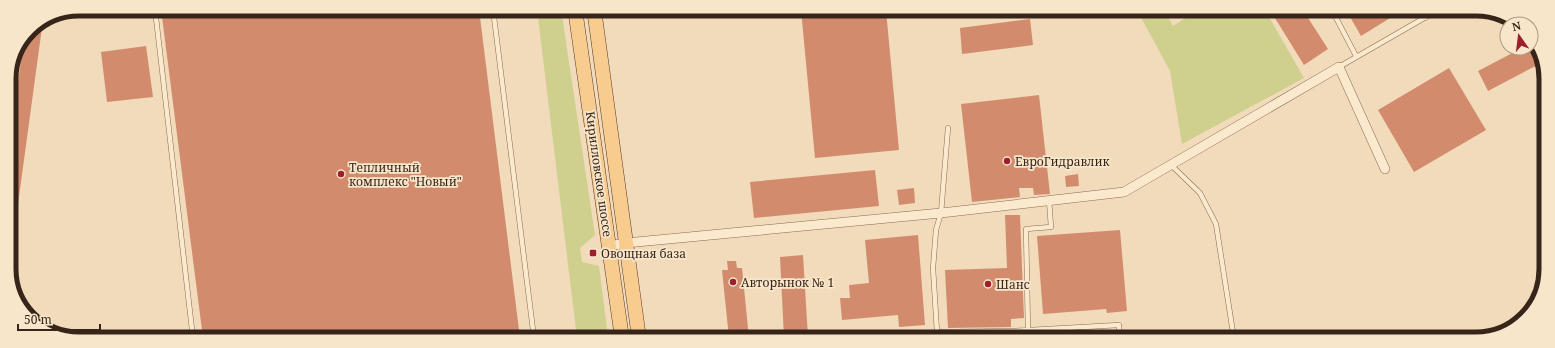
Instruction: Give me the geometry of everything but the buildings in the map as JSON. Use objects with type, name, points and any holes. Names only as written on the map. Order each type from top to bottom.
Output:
[{"type":"main road","name":"Кирилловское шоссе","points":[[576,16],[621,332]]},
{"type":"main road","name":"Кирилловское шоссе","points":[[595,16],[638,332]]},
{"type":"street","points":[[609,246],[626,243],[941,213],[1124,192],[1339,67],[1385,169]]},
{"type":"lane","points":[[156,16],[192,332]]},
{"type":"lane","points":[[494,16],[533,332]]},
{"type":"lane","points":[[1335,16],[1356,56]]},
{"type":"lane","points":[[1339,67],[1428,16]]},
{"type":"lane","points":[[948,128],[941,213],[936,230],[932,268],[937,332],[1013,331],[1119,325],[1120,332]]},
{"type":"lane","points":[[1171,165],[1200,193],[1216,224],[1233,332]]},
{"type":"lane","points":[[1028,330],[1026,229],[1051,226],[1049,200]]},
{"type":"green space","points":[[538,16],[562,16],[595,235],[580,248],[582,262],[599,266],[607,332],[576,332]]},
{"type":"green space","points":[[1140,16],[1167,16],[1173,26],[1189,16],[1268,16],[1304,78],[1182,144],[1170,71]]},
{"type":"place","name":"ЕвроГидравлик","points":[[1007,161]]},
{"type":"place","name":"Тепличный комплекс \"Новый\"","points":[[341,174]]},
{"type":"place","name":"Овощная база","points":[[593,253]]},
{"type":"place","name":"Авторынок № 1","points":[[733,282]]},
{"type":"place","name":"Шанс","points":[[988,284]]}]
